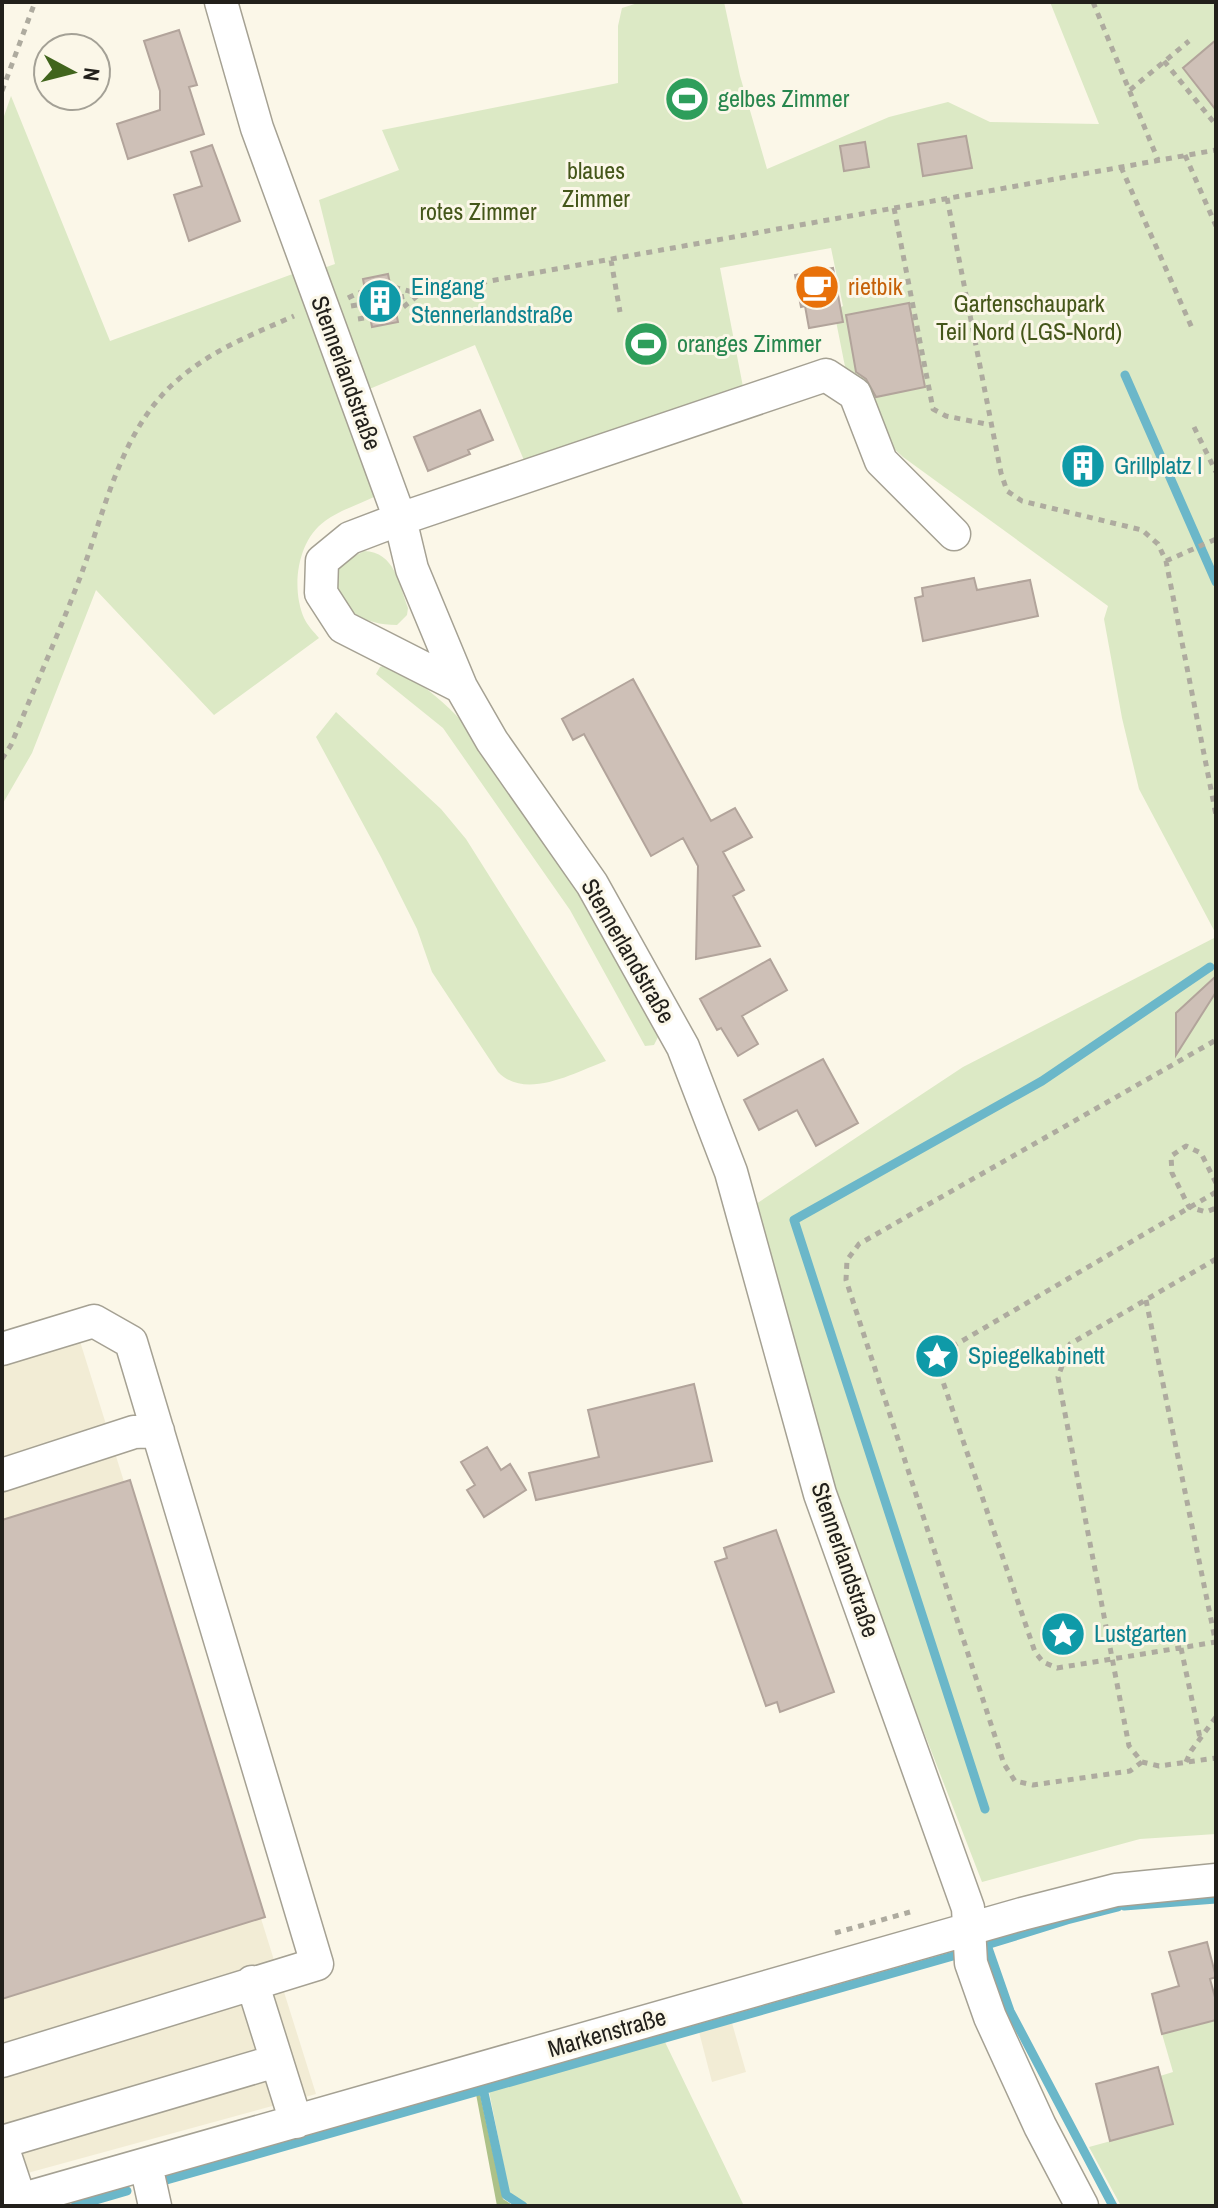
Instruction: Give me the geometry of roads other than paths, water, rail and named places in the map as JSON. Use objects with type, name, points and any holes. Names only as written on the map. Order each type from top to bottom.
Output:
[{"type":"street","name":"Stennerlandstraße","points":[[221,2],[257,128],[400,519],[412,569],[461,687],[492,741],[592,884],[683,1047],[731,1172],[820,1494],[968,1908],[971,1963],[990,2017],[1040,2126],[1082,2206]]},
{"type":"street","points":[[461,687],[343,627],[321,593],[322,561],[350,538],[400,519],[826,375],[855,394],[881,461],[954,534]]},
{"type":"street","points":[[2,1349],[94,1321],[131,1342],[317,1964],[2,2061]]},
{"type":"street","points":[[2,1475],[134,1432],[158,1431]]},
{"type":"street","name":"Markenstraße","points":[[11,2203],[148,2192],[296,2122],[1116,1890],[1216,1880]]},
{"type":"street","points":[[252,1982],[296,2122]]},
{"type":"street","points":[[11,2203],[2,2144],[276,2061]]},
{"type":"waterway","points":[[1125,375],[1216,582]]},
{"type":"waterway","points":[[985,1809],[794,1220],[1042,1081],[1210,967]]},
{"type":"waterway","points":[[1124,1906],[1216,1899]]},
{"type":"waterway","points":[[983,1946],[1118,1907]]},
{"type":"waterway","points":[[987,1945],[1010,2011],[1113,2206]]},
{"type":"waterway","points":[[163,2181],[953,1956]]},
{"type":"waterway","points":[[483,2088],[506,2195],[523,2206]]},
{"type":"waterway","points":[[75,2206],[127,2191]]},
{"type":"place","name":"gelbes Zimmer","points":[[687,99]]},
{"type":"place","name":"rietbik","points":[[817,287]]},
{"type":"place","name":"Eingang Stennerlandstraße","points":[[380,301]]},
{"type":"place","name":"oranges Zimmer","points":[[646,344]]},
{"type":"place","name":"Grillplatz I","points":[[1083,466]]},
{"type":"place","name":"Spiegelkabinett","points":[[937,1356]]},
{"type":"place","name":"Lustgarten","points":[[1063,1634]]},
{"type":"park label","name":"blaues Zimmer","points":[[596,185]]},
{"type":"park label","name":"rotes Zimmer","points":[[478,212]]},
{"type":"park label","name":"Gartenschaupark Teil Nord (LGS-Nord)","points":[[1029,318]]}]
